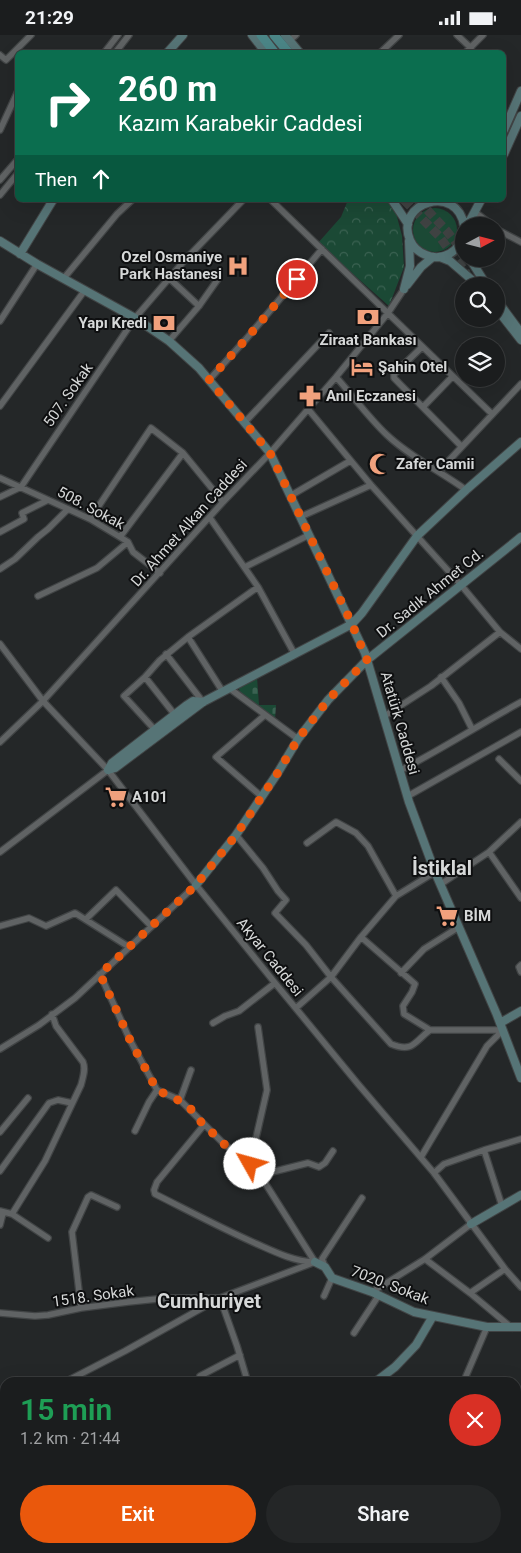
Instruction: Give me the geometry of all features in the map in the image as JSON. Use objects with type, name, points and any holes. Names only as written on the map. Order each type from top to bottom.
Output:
[{"type":"main road","points":[[261,35],[273,50]]},
{"type":"main road","points":[[274,35],[286,50]]},
{"type":"street","points":[[18,50],[32,35]]},
{"type":"street","points":[[106,50],[118,35]]},
{"type":"street","points":[[117,50],[129,35]]},
{"type":"street","points":[[170,50],[182,35]]},
{"type":"street","points":[[252,35],[264,50]]},
{"type":"street","points":[[296,35],[287,38],[297,50]]},
{"type":"street","points":[[383,50],[399,35]]},
{"type":"street","points":[[457,35],[471,48]]},
{"type":"street","points":[[469,50],[483,35]]},
{"type":"street","points":[[0,55],[6,60],[15,53]]},
{"type":"street","points":[[506,125],[521,91]]},
{"type":"street","points":[[0,130],[15,98]]},
{"type":"street","points":[[506,151],[518,132],[521,116]]},
{"type":"street","points":[[0,180],[15,162]]},
{"type":"street","points":[[0,195],[15,177]]},
{"type":"street","points":[[20,254],[52,202]]},
{"type":"street","points":[[64,278],[117,214],[130,202]]},
{"type":"street","name":"507. Sokak","points":[[21,487],[135,318],[169,277],[240,202]]},
{"type":"street","points":[[273,202],[491,413]]},
{"type":"street","points":[[393,202],[408,224],[410,266],[404,289]]},
{"type":"street","points":[[408,224],[417,209],[428,202]]},
{"type":"street","points":[[444,202],[455,208],[461,217]]},
{"type":"street","points":[[471,217],[480,202]]},
{"type":"street","points":[[475,212],[481,217]]},
{"type":"street","points":[[505,234],[521,242]]},
{"type":"street","points":[[409,236],[419,252],[450,261],[468,277]]},
{"type":"street","name":"Atatürk Caddesi","points":[[0,242],[36,264],[135,318],[169,341],[199,368],[270,453],[352,624],[367,660],[409,802],[435,872],[502,1028],[521,1078]]},
{"type":"street","points":[[209,380],[322,249]]},
{"type":"street","points":[[404,289],[421,267],[436,257],[455,250]]},
{"type":"street","points":[[0,321],[36,264]]},
{"type":"street","points":[[463,273],[465,267]]},
{"type":"street","points":[[169,277],[199,306]]},
{"type":"street","points":[[169,341],[199,306],[218,279]]},
{"type":"street","name":"Dr. Ahmet Alkan Caddesi","points":[[0,742],[43,701],[270,453],[336,377],[388,313],[404,289]]},
{"type":"street","points":[[0,407],[85,290]]},
{"type":"street","points":[[505,311],[521,333]]},
{"type":"street","points":[[505,320],[521,341]]},
{"type":"street","points":[[245,422],[329,333]]},
{"type":"street","points":[[422,347],[394,374],[395,381],[461,446]]},
{"type":"street","points":[[336,377],[386,435],[413,456],[466,490]]},
{"type":"street","points":[[423,407],[452,377]]},
{"type":"street","points":[[439,471],[491,413],[521,384]]},
{"type":"street","points":[[308,409],[350,461],[462,585],[500,631],[521,649]]},
{"type":"street","points":[[90,519],[151,428],[183,453],[224,502]]},
{"type":"street","points":[[0,852],[108,770],[115,768],[204,702],[352,624],[362,613],[417,536],[521,442]]},
{"type":"street","points":[[120,537],[183,453]]},
{"type":"street","points":[[290,496],[350,461]]},
{"type":"street","name":"508. Sokak","points":[[0,478],[90,519],[128,542],[133,552],[160,573]]},
{"type":"street","points":[[300,517],[371,485]]},
{"type":"street","points":[[0,497],[21,487]]},
{"type":"street","points":[[0,532],[24,519],[22,513],[48,500]]},
{"type":"street","points":[[0,569],[15,559],[68,509]]},
{"type":"street","points":[[210,518],[258,587],[294,653]]},
{"type":"street","points":[[245,567],[309,535]]},
{"type":"street","name":"Dr. Sadık Ahmet Cd.","points":[[196,885],[236,835],[298,739],[328,700],[367,660],[521,537]]},
{"type":"street","points":[[38,596],[97,568],[128,542]]},
{"type":"street","points":[[155,730],[124,696],[166,654],[258,587]]},
{"type":"street","points":[[383,717],[441,677],[500,631]]},
{"type":"street","points":[[188,637],[226,690],[298,739]]},
{"type":"street","name":"Akyar Caddesi","points":[[0,644],[43,701],[108,770],[196,885],[275,983],[434,1173],[505,1269],[521,1287]]},
{"type":"street","points":[[0,655],[8,653]]},
{"type":"street","points":[[166,654],[204,702]]},
{"type":"street","points":[[145,677],[175,715]]},
{"type":"street","points":[[441,677],[459,703],[472,729]]},
{"type":"street","points":[[108,770],[112,763],[193,701],[204,702]]},
{"type":"street","points":[[399,771],[423,759],[521,701]]},
{"type":"street","points":[[261,796],[216,757],[265,715]]},
{"type":"street","points":[[408,796],[521,732]]},
{"type":"street","points":[[499,759],[521,781]]},
{"type":"street","points":[[307,843],[336,822],[356,833],[368,846],[396,896]]},
{"type":"street","points":[[441,883],[489,852],[521,822]]},
{"type":"street","points":[[236,835],[286,900],[274,913],[306,945],[331,977],[391,1044],[408,1048],[430,1030]]},
{"type":"street","points":[[489,852],[521,897]]},
{"type":"street","points":[[296,1008],[331,977],[360,937],[396,896],[435,872]]},
{"type":"street","points":[[0,1049],[75,998],[196,885]]},
{"type":"street","points":[[86,919],[116,890],[152,926]]},
{"type":"street","points":[[0,926],[29,918],[46,926],[75,913],[129,947]]},
{"type":"street","points":[[401,973],[424,949],[459,927]]},
{"type":"street","points":[[360,937],[415,984],[402,1011],[430,1030],[502,1028]]},
{"type":"street","points":[[521,965],[519,967],[521,971]]},
{"type":"street","points":[[100,974],[130,1040],[157,1090],[180,1101],[192,1110],[204,1125],[224,1144],[250,1164],[260,1175],[315,1262]]},
{"type":"street","points":[[213,1023],[239,1011],[275,983]]},
{"type":"street","points":[[421,1157],[487,1046],[502,1028],[521,1011]]},
{"type":"street","points":[[12,1214],[45,1161],[81,1085],[85,1066],[80,1056],[56,1026],[52,1015]]},
{"type":"street","points":[[250,1164],[267,1090],[258,1027]]},
{"type":"street","points":[[180,1101],[191,1070]]},
{"type":"street","points":[[135,1131],[157,1090]]},
{"type":"street","points":[[1,1130],[28,1097]]},
{"type":"street","points":[[0,1171],[49,1103],[58,1100],[72,1103]]},
{"type":"street","points":[[204,1125],[157,1182],[154,1190],[155,1194],[225,1230],[297,1260],[315,1262],[325,1267]]},
{"type":"street","points":[[434,1173],[444,1164],[521,1139]]},
{"type":"street","points":[[260,1175],[308,1163],[319,1167],[325,1163],[333,1151]]},
{"type":"street","points":[[484,1151],[502,1206]]},
{"type":"street","points":[[81,1308],[78,1268],[72,1237],[73,1228],[88,1197],[91,1195],[117,1207]]},
{"type":"street","points":[[354,1333],[375,1294],[471,1224],[521,1195]]},
{"type":"street","points":[[325,1267],[322,1259],[362,1198]]},
{"type":"street","points":[[0,1225],[2,1212],[12,1214],[48,1238]]},
{"type":"street","points":[[425,1259],[512,1328]]},
{"type":"street","points":[[75,1377],[220,1298],[315,1262]]},
{"type":"street","name":"7020. Sokak","points":[[325,1267],[332,1278],[375,1294],[414,1312],[488,1327],[521,1327]]},
{"type":"street","points":[[470,1293],[505,1269]]},
{"type":"street","points":[[324,1296],[332,1278]]},
{"type":"street","name":"1518. Sokak","points":[[0,1313],[41,1316],[81,1308],[167,1298],[220,1298]]},
{"type":"street","points":[[220,1298],[240,1355],[245,1377]]},
{"type":"street","points":[[382,1377],[395,1367],[416,1345],[433,1317]]},
{"type":"street","points":[[467,1377],[488,1327]]},
{"type":"street","points":[[200,1376],[240,1355]]},
{"type":"green space","points":[[347,202],[388,202],[396,213],[402,236],[404,267],[389,306],[318,243],[341,217]]},
{"type":"green space","points":[[431,208],[439,208],[451,214],[455,222],[455,238],[451,246],[439,252],[431,252],[419,246],[413,234],[413,226],[419,214]]},
{"type":"green space","points":[[257,677],[259,705],[276,705],[275,720],[246,699],[239,690],[240,685]]},
{"type":"tunnel","points":[[406,202],[439,236],[467,274]]},
{"type":"tunnel","points":[[420,202],[455,242]]},
{"type":"place","name":"Ozel Osmaniye Park Hastanesi","points":[[238,266]]},
{"type":"place","name":"Ziraat Bankası","points":[[368,317]]},
{"type":"place","name":"Yapı Kredi","points":[[164,323]]},
{"type":"place","name":"Şahin Otel","points":[[362,367]]},
{"type":"place","name":"Anıl Eczanesi","points":[[310,396]]},
{"type":"place","name":"Zafer Camii","points":[[380,464]]},
{"type":"place","name":"A101","points":[[116,797]]},
{"type":"place","name":"BİM","points":[[447,916]]},
{"type":"district","name":"İstiklal","points":[[442,868]]},
{"type":"district","name":"Cumhuriyet","points":[[209,1301]]},
{"type":"route","points":[[250,1164],[224,1144],[198,1119],[192,1110],[180,1101],[157,1090],[130,1040],[100,974],[196,885],[236,835],[298,739],[328,700],[367,660],[352,624],[270,453],[209,380],[297,279]]}]
